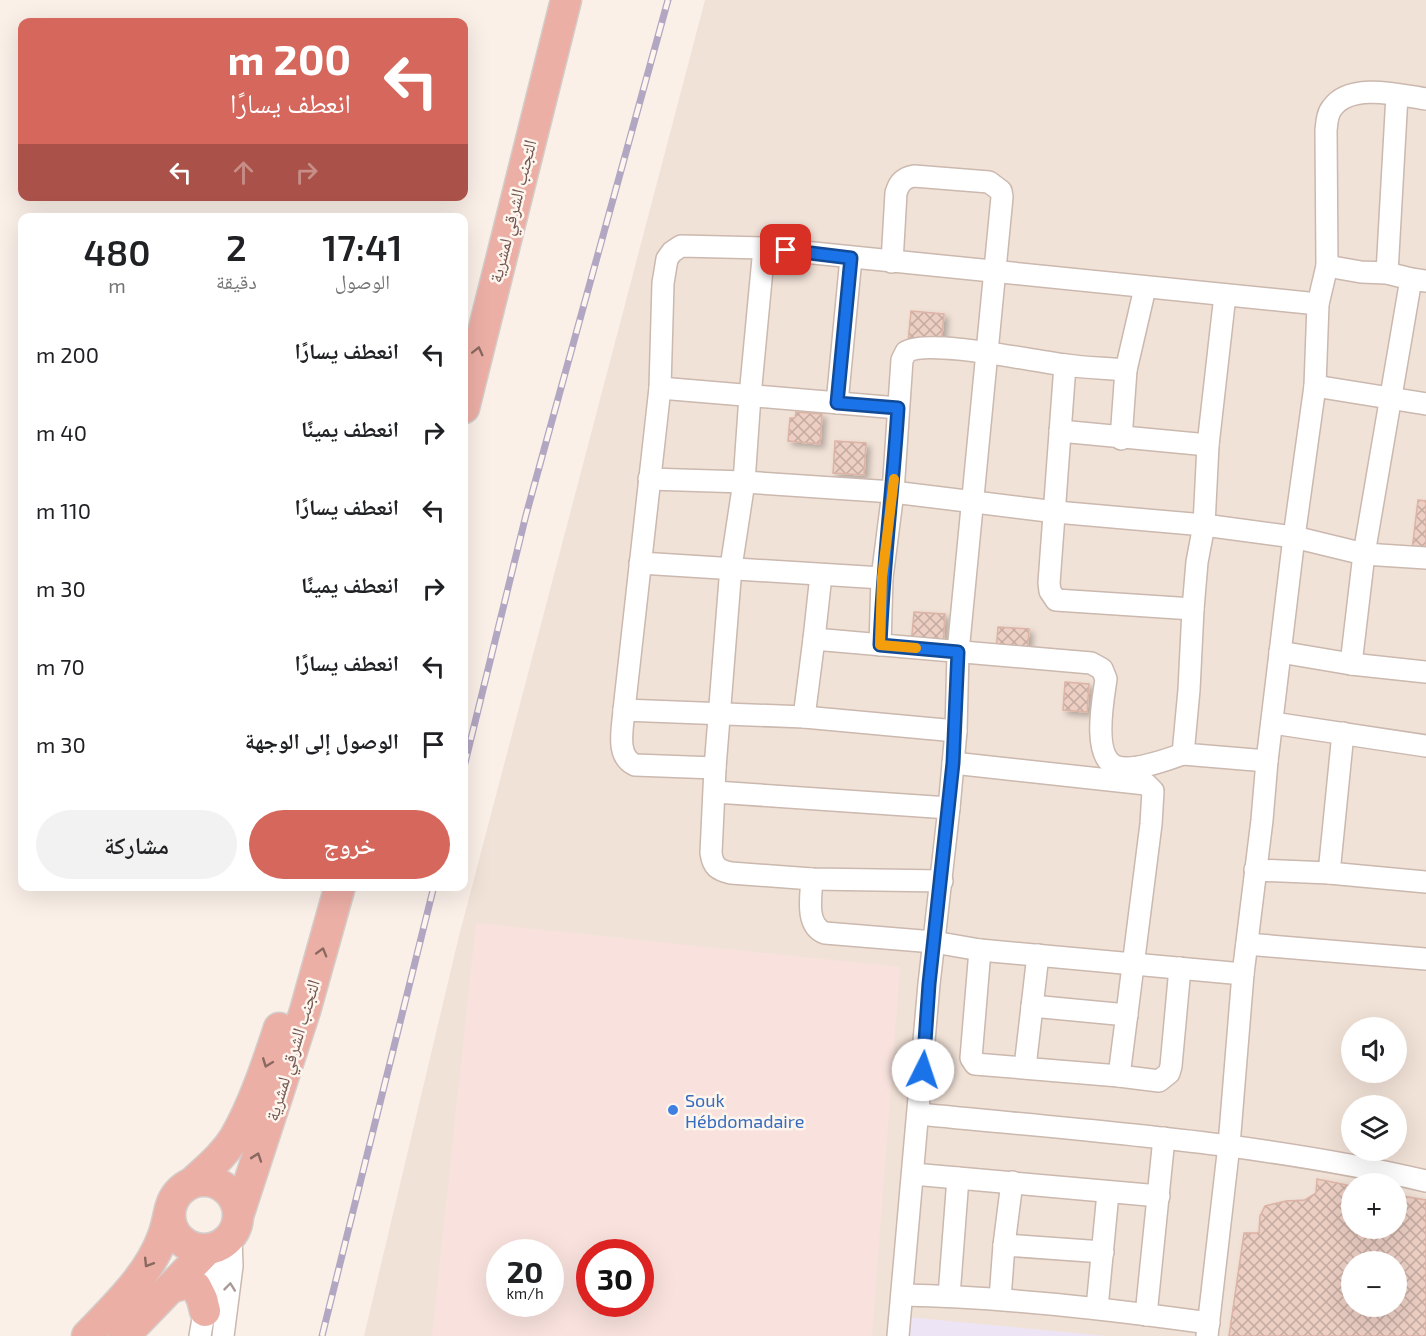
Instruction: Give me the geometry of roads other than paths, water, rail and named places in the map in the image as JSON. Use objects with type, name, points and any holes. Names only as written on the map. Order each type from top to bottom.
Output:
[{"type":"highway","points":[[468,309],[488,224],[559,5]]},
{"type":"highway","name":"التجنب الشرقي لمشرية","points":[[468,391],[559,5]]},
{"type":"highway","points":[[87,1336],[127,1294],[147,1266],[163,1238],[170,1209],[178,1193],[218,1160],[235,1137],[251,1103],[285,1011],[318,891]]},
{"type":"highway","name":"التجنب الشرقي لمشرية","points":[[223,1238],[305,1011],[339,891]]},
{"type":"highway","points":[[123,1336],[223,1238],[236,1201],[229,1191],[218,1183],[193,1182]]},
{"type":"highway","points":[[170,1209],[170,1222],[174,1234],[183,1243],[194,1249],[223,1238]]},
{"type":"highway","points":[[170,1288],[187,1283],[196,1287],[202,1299],[202,1324]]},
{"type":"street","points":[[902,1295],[1000,1299],[1097,1308],[1146,1315],[1208,1330],[1229,1145],[1243,974],[1294,537],[1315,386],[1318,304],[1327,266],[1326,130],[1331,109],[1338,101],[1362,91],[1426,99]]},
{"type":"street","points":[[1388,273],[1397,95]]},
{"type":"street","points":[[892,262],[896,193],[898,185],[903,180],[908,177],[921,176],[989,182],[1000,191],[1002,197],[958,652],[956,731],[898,1336]]},
{"type":"street","points":[[715,768],[644,766],[628,762],[622,747],[624,710],[660,388],[663,283],[667,259],[672,252],[681,246],[689,245],[764,248],[1318,304]]},
{"type":"street","points":[[764,248],[744,482],[731,567],[715,768],[711,853],[715,867],[720,871],[731,873],[812,879],[942,881]]},
{"type":"street","points":[[837,403],[851,258]]},
{"type":"street","points":[[1327,266],[1360,272],[1388,273],[1418,280],[1389,398],[1364,554],[1351,664]]},
{"type":"street","points":[[1121,439],[1126,370],[1145,288]]},
{"type":"street","points":[[1183,754],[1189,690],[1192,609],[1204,525],[1208,445],[1225,295]]},
{"type":"street","points":[[880,645],[882,578],[893,492],[902,360],[906,352],[915,348],[926,348],[987,352],[1065,365],[1126,370]]},
{"type":"street","points":[[1065,365],[1050,591],[1056,600],[1192,609]]},
{"type":"street","points":[[1315,386],[1426,404]]},
{"type":"street","points":[[660,388],[898,408]]},
{"type":"street","points":[[1060,431],[1121,439],[1208,445]]},
{"type":"street","points":[[649,479],[744,482],[893,492],[1056,512],[1204,525],[1294,537],[1364,554],[1426,558]]},
{"type":"street","points":[[640,563],[882,578]]},
{"type":"street","points":[[804,717],[821,575]]},
{"type":"street","points":[[814,639],[1097,665],[1105,673],[1106,679],[1102,751],[1107,760],[1116,766],[1150,765],[1183,754],[1267,761]]},
{"type":"street","points":[[1280,652],[1351,664],[1426,672]]},
{"type":"street","points":[[624,710],[804,717],[956,731]]},
{"type":"street","points":[[1273,723],[1426,746]]},
{"type":"street","points":[[1329,873],[1343,733]]},
{"type":"street","points":[[953,763],[1146,784],[1153,791],[1154,798],[1119,1076]]},
{"type":"street","points":[[715,792],[949,808]]},
{"type":"street","points":[[1255,870],[1329,873],[1426,882]]},
{"type":"street","points":[[812,879],[811,916],[815,928],[820,932],[934,942],[980,950],[1243,974]]},
{"type":"street","points":[[1247,945],[1426,959]]},
{"type":"street","points":[[980,950],[972,1062],[1159,1081],[1169,1073],[1171,1066],[1180,968]]},
{"type":"street","points":[[1025,1067],[1038,955]]},
{"type":"street","points":[[1032,1006],[1127,1015]]},
{"type":"street","points":[[919,1114],[1229,1145],[1426,1181]]},
{"type":"street","points":[[1146,1315],[1164,1138]]},
{"type":"street","points":[[913,1174],[1159,1196]]},
{"type":"street","points":[[949,1296],[958,1178]]},
{"type":"street","points":[[1000,1299],[1012,1182]]},
{"type":"street","points":[[1097,1308],[1108,1193]]},
{"type":"street","points":[[202,1324],[223,1238]]},
{"type":"street","points":[[223,1238],[232,1266],[223,1336]]},
{"type":"street","points":[[1004,1245],[1103,1252]]},
{"type":"railway","points":[[468,751],[526,515],[668,0]]},
{"type":"railway","points":[[322,1336],[433,891]]},
{"type":"place","name":"Souk Hébdomadaire","points":[[673,1110]]}]
